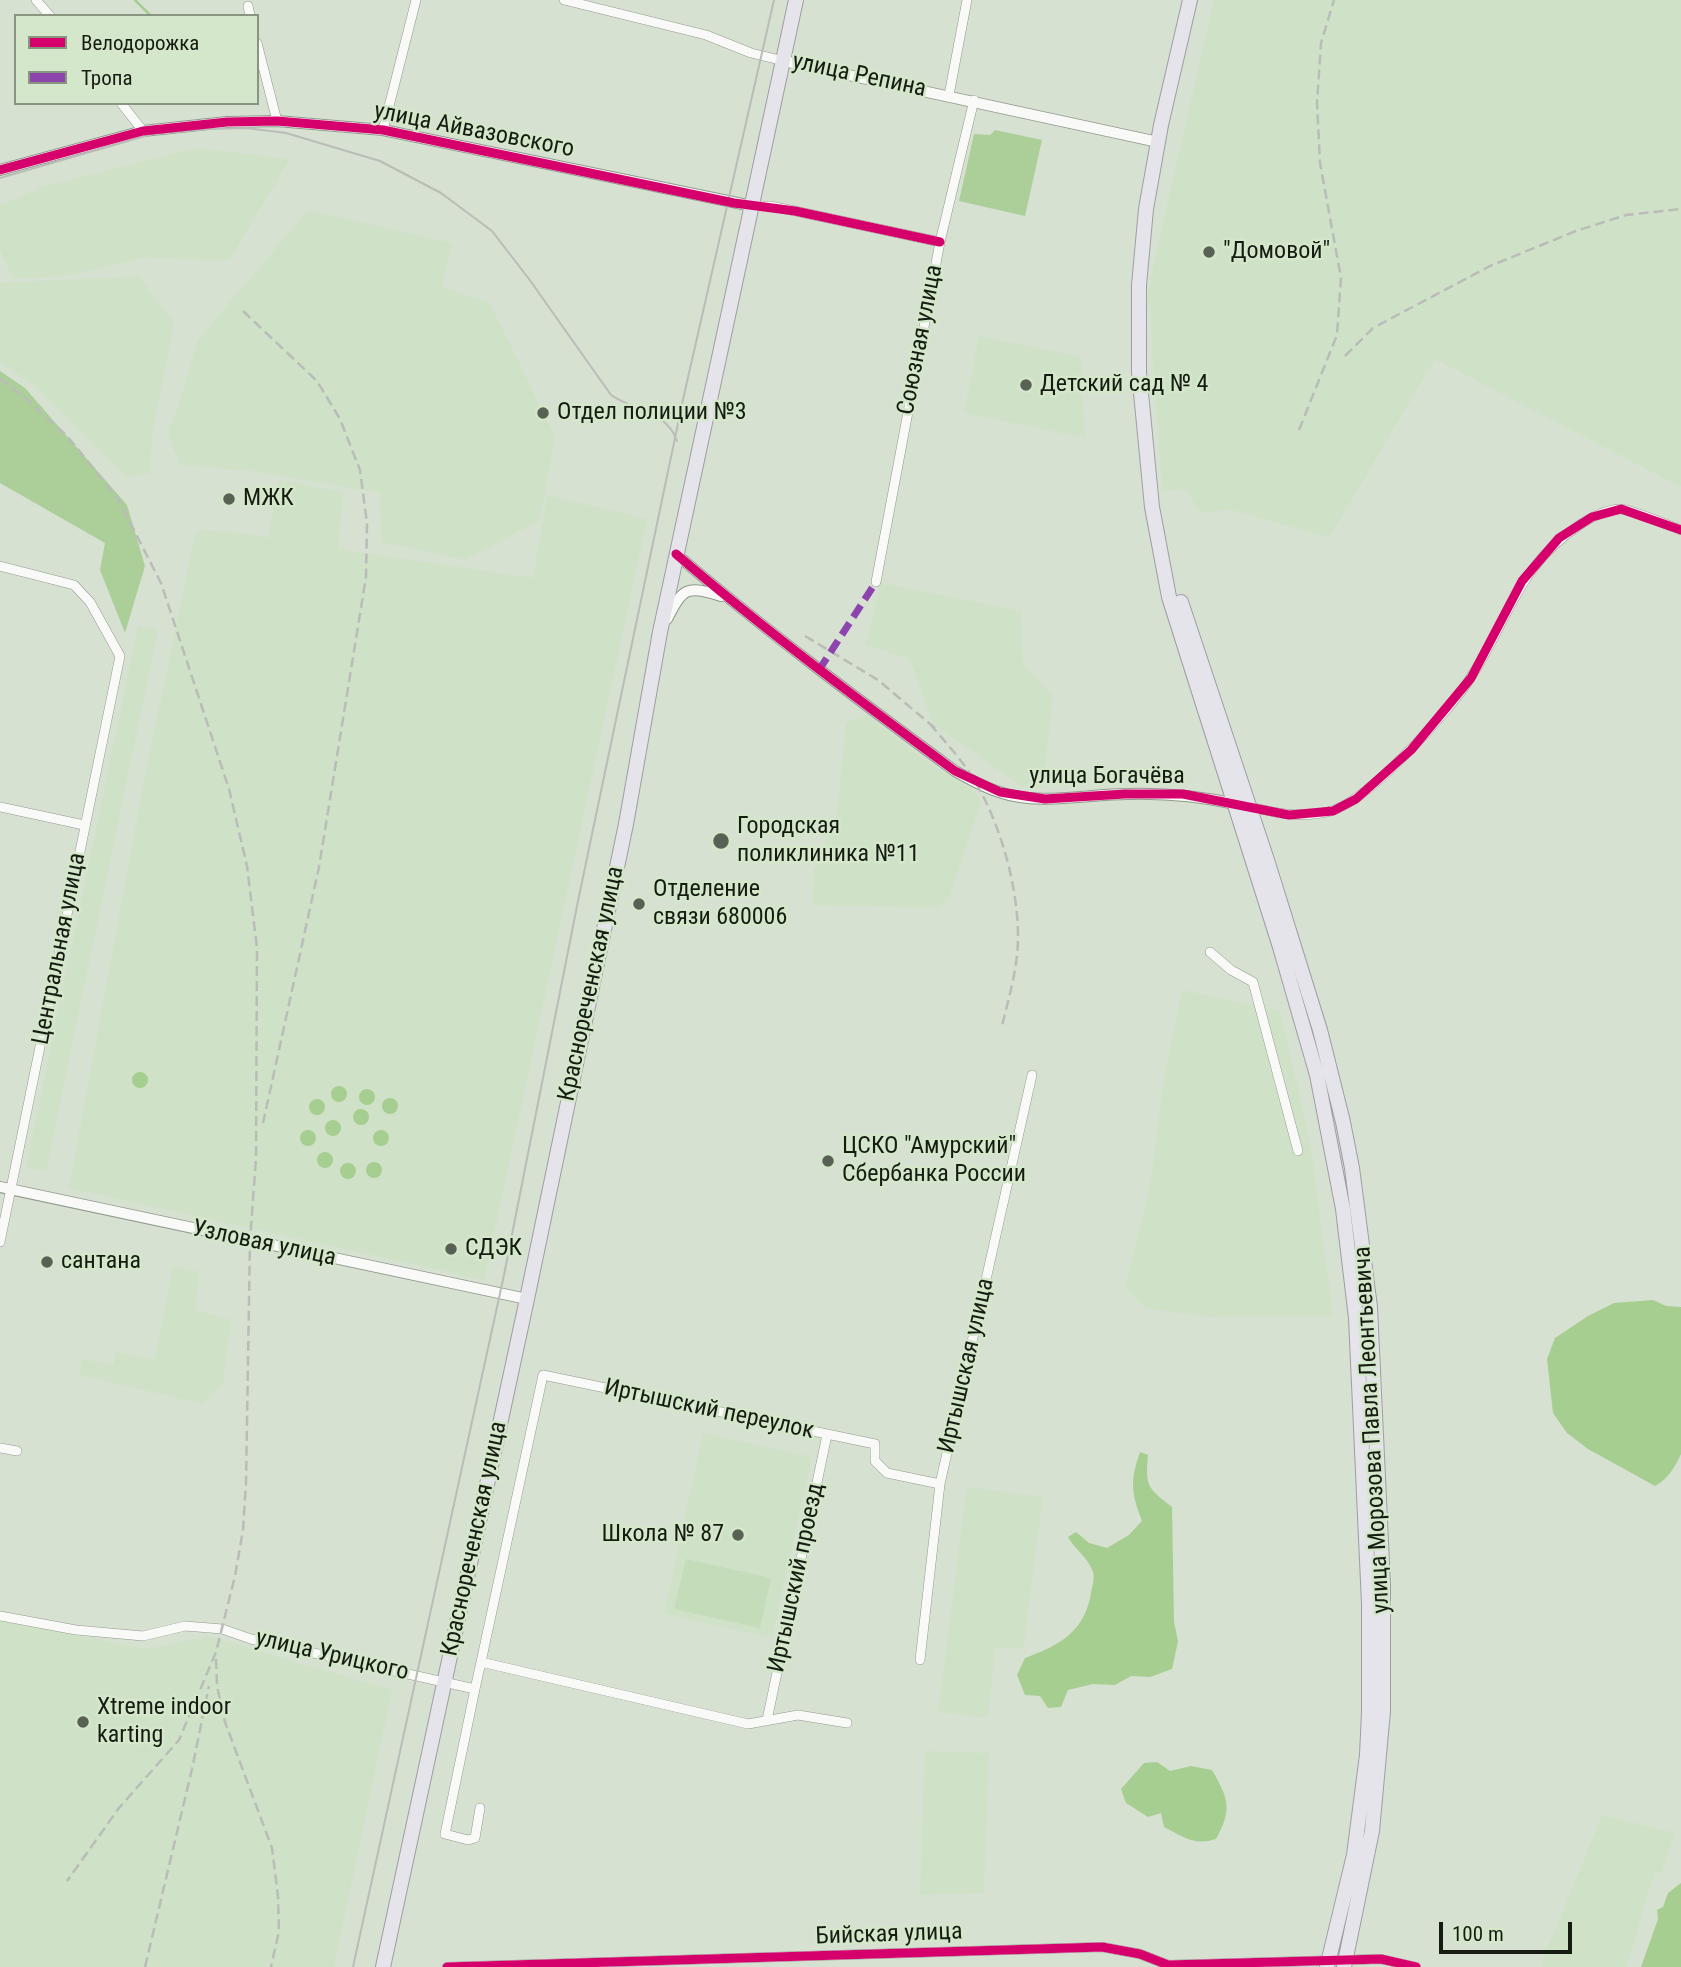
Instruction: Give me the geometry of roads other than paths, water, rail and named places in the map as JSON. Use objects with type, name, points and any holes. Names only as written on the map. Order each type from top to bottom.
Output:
[{"type":"main road","name":"Краснореченская улица","points":[[385,1967],[626,824],[660,632],[796,0]]},
{"type":"main road","name":"улица Морозова Павла Леонтьевича","points":[[1190,0],[1157,142],[1143,239],[1139,285],[1139,372],[1146,461],[1169,597],[1320,1030],[1343,1122],[1358,1209],[1370,1307],[1383,1585],[1383,1712],[1372,1831],[1345,1963]]},
{"type":"main road","name":"улица Морозова Павла Леонтьевича","points":[[1242,805],[1317,1074],[1343,1209],[1356,1318],[1369,1604],[1369,1712],[1367,1755],[1354,1855],[1328,1963]]},
{"type":"street","points":[[36,0],[48,14]]},
{"type":"street","points":[[383,130],[416,0]]},
{"type":"street","name":"улица Репина","points":[[565,0],[706,35],[751,53],[783,61],[974,100],[1157,142]]},
{"type":"street","points":[[949,95],[967,0]]},
{"type":"street","points":[[259,51],[277,121]]},
{"type":"street","name":"Союзная улица","points":[[876,582],[940,242],[974,100]]},
{"type":"street","points":[[123,105],[143,131]]},
{"type":"street","name":"улица Айвазовского","points":[[0,170],[143,131],[227,122],[277,121],[383,130],[940,242]]},
{"type":"street","name":"улица Богачёва","points":[[677,554],[807,661],[955,771],[1000,792],[1045,799],[1125,793],[1183,794],[1297,816],[1333,811],[1356,799],[1411,750],[1471,678],[1522,581],[1559,538],[1592,517],[1621,509],[1681,530]]},
{"type":"street","name":"Центральная улица","points":[[0,566],[74,585],[90,602],[120,656],[84,825],[59,961],[5,1189],[0,1242]]},
{"type":"street","points":[[660,632],[684,591],[696,589],[727,597]]},
{"type":"street","points":[[0,807],[84,825]]},
{"type":"street","points":[[1210,952],[1231,970],[1253,982],[1298,1152]]},
{"type":"street","name":"Иртышская улица","points":[[920,1660],[940,1484],[1032,1075]]},
{"type":"street","name":"Узловая улица","points":[[5,1189],[527,1299]]},
{"type":"street","name":"Иртышский переулок","points":[[481,1662],[543,1375],[875,1444],[876,1461],[887,1473],[940,1484]]},
{"type":"street","name":"Иртышский проезд","points":[[767,1720],[827,1435]]},
{"type":"street","points":[[0,1448],[17,1451]]},
{"type":"street","name":"улица Урицкого","points":[[0,1616],[76,1630],[143,1636],[185,1626],[222,1629],[251,1639],[475,1689]]},
{"type":"street","points":[[480,1808],[475,1838],[468,1840],[445,1834],[481,1662],[748,1724],[798,1714],[846,1723]]},
{"type":"street","name":"Бийская улица","points":[[447,1967],[1102,1948],[1140,1954],[1168,1965],[1345,1963],[1381,1959],[1416,1967]]},
{"type":"waterway","points":[[135,0],[149,14]]},
{"type":"tram line","points":[[353,1967],[504,1275],[578,901],[684,395],[774,0]]},
{"type":"tram line","points":[[0,178],[152,134],[207,129],[246,128],[286,133],[380,161],[441,193],[492,231],[611,395],[658,417],[666,423],[677,441]]},
{"type":"railway","points":[[1299,430],[1337,335],[1341,278],[1320,163],[1317,103],[1321,43],[1334,0]]},
{"type":"railway","points":[[1345,356],[1373,328],[1490,266],[1576,231],[1626,215],[1681,209]]},
{"type":"railway","points":[[243,311],[317,381],[340,419],[360,470],[367,523],[366,577],[319,867],[263,1123]]},
{"type":"railway","points":[[0,379],[68,437],[118,499],[161,583],[229,789],[247,866],[257,948],[256,1158],[250,1241],[246,1483],[243,1530],[235,1576],[216,1652],[179,1740],[119,1808],[67,1881]]},
{"type":"railway","points":[[805,636],[878,680],[936,729]]},
{"type":"railway","points":[[930,724],[976,783],[993,818],[1006,857],[1015,898],[1018,948],[1002,1026]]},
{"type":"railway","points":[[216,1659],[217,1686],[225,1722],[272,1848],[279,1931],[271,1967]]},
{"type":"railway","points":[[145,1967],[209,1686]]},
{"type":"place","name":"\"Домовой\"","points":[[1209,252]]},
{"type":"place","name":"Детский сад № 4","points":[[1026,385]]},
{"type":"place","name":"Отдел полиции №3","points":[[543,413]]},
{"type":"place","name":"МЖК","points":[[229,499]]},
{"type":"place","name":"Городская поликлиника №11","points":[[721,841]]},
{"type":"place","name":"Отделение связи 680006","points":[[639,904]]},
{"type":"place","name":"ЦСКО \"Амурский\" Сбербанка России","points":[[828,1161]]},
{"type":"place","name":"СДЭК","points":[[451,1249]]},
{"type":"place","name":"сантана","points":[[47,1262]]},
{"type":"place","name":"Школа № 87","points":[[738,1535]]},
{"type":"place","name":"Xtreme indoor karting","points":[[83,1722]]}]
